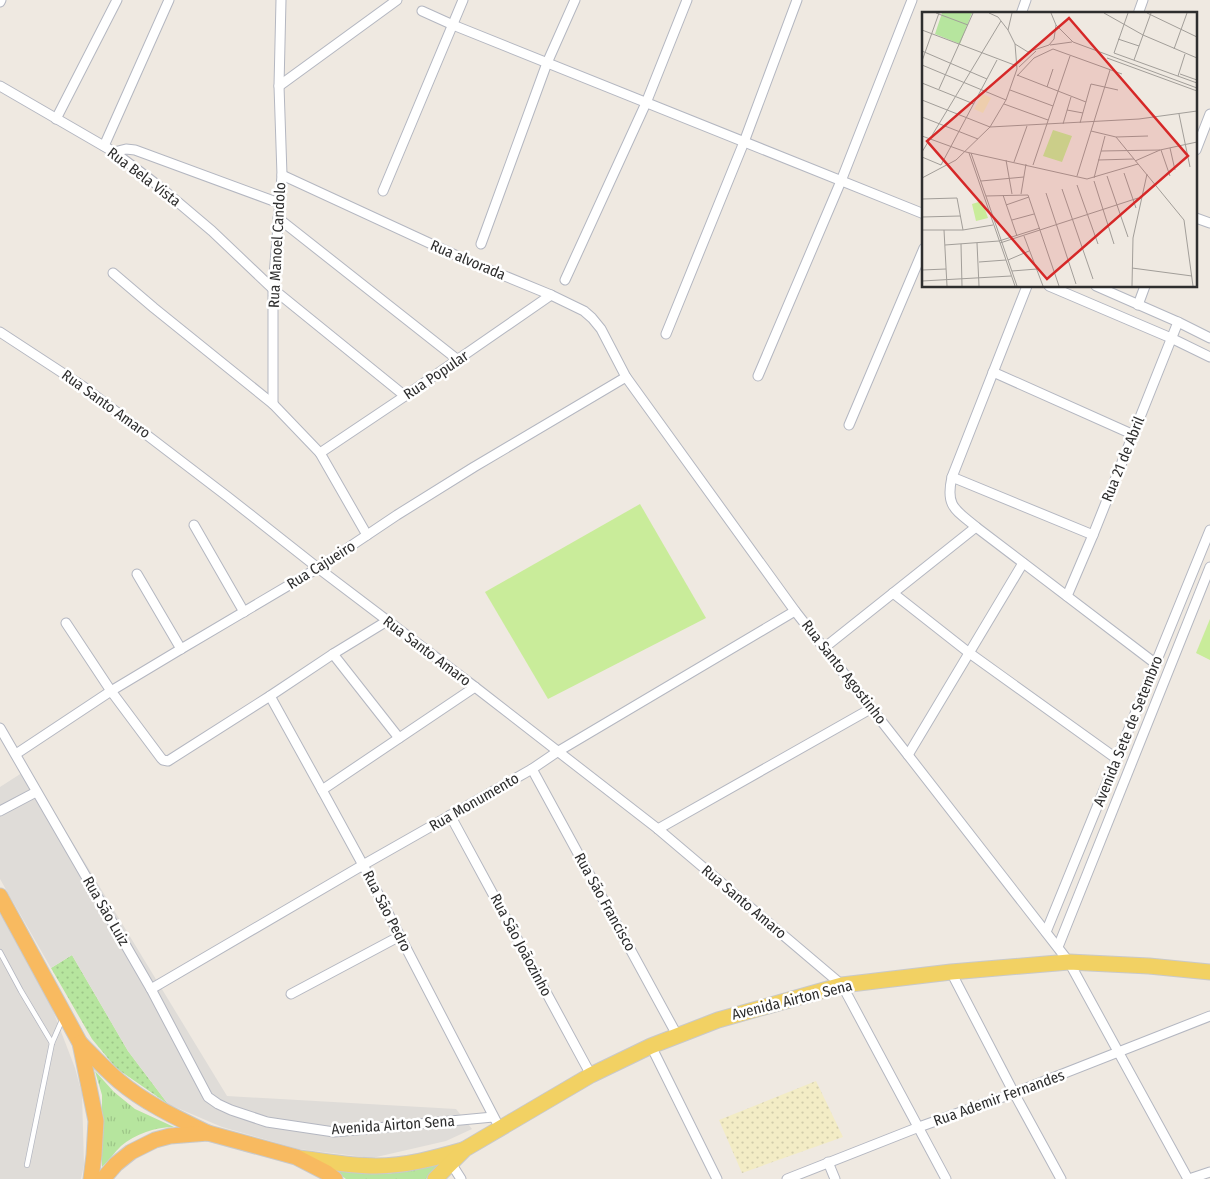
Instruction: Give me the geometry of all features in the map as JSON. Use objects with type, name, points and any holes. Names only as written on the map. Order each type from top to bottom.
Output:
[{"type":"highway","points":[[0,896],[80,1043],[117,1080],[161,1110],[208,1133],[296,1157],[327,1173],[334,1179]]},
{"type":"highway","points":[[80,1043],[96,1121],[91,1179]]},
{"type":"highway","points":[[103,1179],[116,1164],[131,1152],[155,1140],[170,1136],[208,1133]]},
{"type":"main road","name":"Avenida Airton Sena","points":[[296,1157],[374,1166],[448,1158],[465,1149],[496,1123],[651,1046],[718,1020],[842,985],[951,972],[1069,962],[1149,966],[1210,972]]},
{"type":"main road","name":"Avenida Airton Sena","points":[[435,1179],[448,1158]]},
{"type":"street","points":[[56,119],[117,0]]},
{"type":"street","points":[[104,146],[169,0]]},
{"type":"street","name":"Rua Manoel Candolo","points":[[273,404],[273,289],[282,175],[279,86],[281,0]]},
{"type":"street","points":[[279,86],[397,0]]},
{"type":"street","points":[[383,191],[463,0]]},
{"type":"street","points":[[481,244],[547,63],[575,0]]},
{"type":"street","points":[[566,280],[646,103],[687,0]]},
{"type":"street","points":[[666,334],[744,142],[797,0]]},
{"type":"street","points":[[758,376],[841,181],[912,0]]},
{"type":"street","points":[[1022,12],[1026,0]]},
{"type":"street","points":[[1139,12],[1143,0]]},
{"type":"street","points":[[422,11],[922,213]]},
{"type":"street","name":"Rua Bela Vista","points":[[0,86],[114,152],[160,187],[212,231],[273,289],[405,396]]},
{"type":"street","points":[[1198,145],[1210,114]]},
{"type":"street","points":[[114,152],[126,149],[135,150],[279,203]]},
{"type":"street","name":"Rua alvorada","points":[[282,175],[466,260],[552,295],[584,311],[601,329],[626,376]]},
{"type":"street","points":[[278,218],[458,360]]},
{"type":"street","points":[[1198,219],[1210,223]]},
{"type":"street","points":[[849,425],[922,253]]},
{"type":"street","points":[[112,273],[273,404],[320,453],[368,535]]},
{"type":"street","points":[[1026,288],[952,478],[949,499],[954,509],[976,527],[1156,664]]},
{"type":"street","points":[[1053,288],[1171,338],[1210,357]]},
{"type":"street","points":[[1100,288],[1210,338]]},
{"type":"street","points":[[1138,305],[1144,288]]},
{"type":"street","name":"Rua Popular","points":[[320,453],[552,295]]},
{"type":"street","name":"Rua 21 de Abril","points":[[1067,596],[1134,435],[1178,322]]},
{"type":"street","name":"Rua Santo Amaro","points":[[0,332],[84,387],[475,687],[658,829],[842,985]]},
{"type":"street","points":[[993,372],[1134,435]]},
{"type":"street","name":"Rua Cajueiro","points":[[16,754],[112,691],[318,568],[397,515],[474,467],[626,376]]},
{"type":"street","name":"Rua Santo Agostinho","points":[[626,376],[795,611],[1069,962],[1188,1179]]},
{"type":"street","points":[[952,478],[1093,535]]},
{"type":"street","points":[[194,525],[244,612]]},
{"type":"street","points":[[824,648],[976,527]]},
{"type":"street","name":"Avenida Sete de Setembro","points":[[1046,932],[1210,530]]},
{"type":"street","points":[[908,755],[1022,563]]},
{"type":"street","name":"Avenida Sete de Setembro","points":[[1058,947],[1210,568]]},
{"type":"street","points":[[137,574],[181,649]]},
{"type":"street","points":[[893,593],[968,652],[1117,759]]},
{"type":"street","name":"Rua Monumento","points":[[151,989],[532,769],[557,752],[795,611]]},
{"type":"street","points":[[66,622],[112,691],[161,758],[168,761],[332,654],[387,621]]},
{"type":"street","points":[[332,654],[400,738]]},
{"type":"street","points":[[322,790],[475,687]]},
{"type":"street","name":"Rua São Pedro","points":[[270,696],[363,865],[496,1123]]},
{"type":"street","points":[[658,829],[872,708]]},
{"type":"street","name":"Rua São Luiz","points":[[0,728],[151,989],[208,1097]]},
{"type":"street","name":"Rua São Francisco","points":[[532,769],[677,1035]]},
{"type":"street","points":[[0,811],[36,792]]},
{"type":"street","name":"Rua São Joãozinho","points":[[450,815],[591,1075]]},
{"type":"street","points":[[291,994],[400,936]]},
{"type":"street","points":[[951,972],[1061,1179]]},
{"type":"street","points":[[842,985],[946,1179]]},
{"type":"street","name":"Rua Ademir Fernandes","points":[[787,1179],[1210,1016]]},
{"type":"street","points":[[651,1046],[717,1179]]},
{"type":"street","name":"Avenida Airton Sena","points":[[208,1097],[231,1110],[266,1122],[334,1132],[496,1123]]},
{"type":"street","points":[[448,1158],[461,1179]]},
{"type":"street","points":[[828,1162],[836,1179]]},
{"type":"street","points":[[1188,1179],[1210,1172]]},
{"type":"lane","points":[[0,952],[52,1043]]},
{"type":"lane","points":[[28,1165],[52,1043],[64,1014]]},
{"type":"green space","points":[[640,504],[706,618],[548,699],[485,592]]},
{"type":"green space","points":[[1210,619],[1210,660],[1196,653]]},
{"type":"green space","points":[[72,955],[128,1051],[168,1104],[116,1068],[92,1039],[51,968]]},
{"type":"green space","points":[[95,1071],[114,1092],[135,1109],[174,1127],[153,1130],[133,1138],[121,1146],[102,1167],[102,1095]]},
{"type":"green space","points":[[441,1164],[426,1179],[346,1179],[327,1165],[387,1174]]},
{"type":"sand","points":[[816,1081],[843,1137],[742,1173],[719,1120]]},
{"type":"shaded area","points":[[28,769],[227,1096],[456,1109],[472,1129],[446,1141],[372,1158],[299,1149],[222,1127],[168,1104],[128,1051],[72,955],[51,968],[0,879],[0,787]]},
{"type":"shaded area","points":[[0,908],[47,995],[75,1068],[82,1094],[84,1165],[81,1179],[0,1179]]}]
